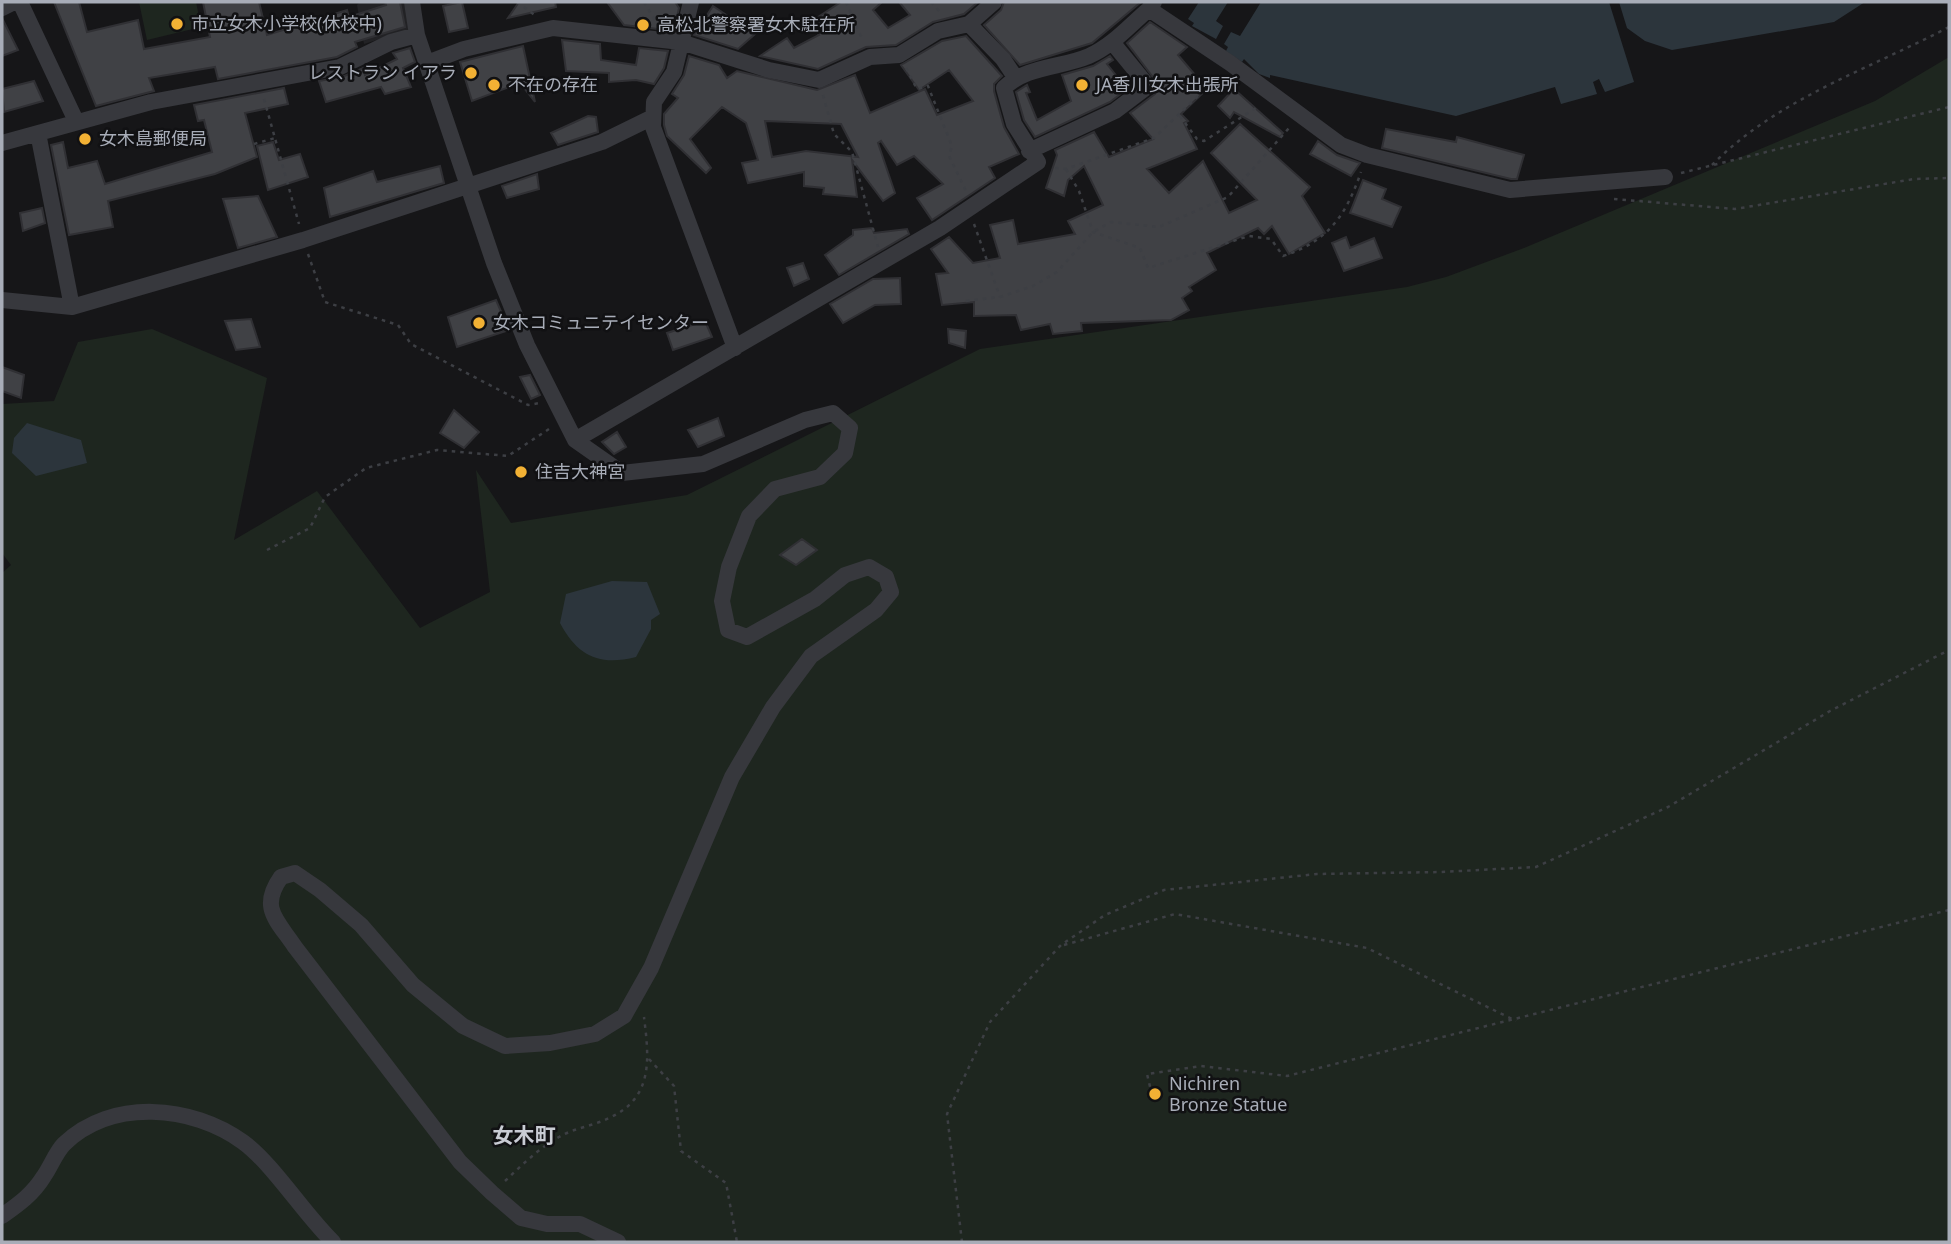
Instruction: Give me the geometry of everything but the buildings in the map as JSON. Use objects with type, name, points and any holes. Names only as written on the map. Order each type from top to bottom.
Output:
[{"type":"street","points":[[2,8],[13,2]]},
{"type":"street","points":[[20,2],[76,121]]},
{"type":"street","points":[[412,2],[427,64],[470,185],[494,263],[575,440],[622,473],[703,464],[805,420],[833,413],[850,428],[845,453],[820,477],[775,489],[749,516],[729,567],[722,601],[728,631],[747,637],[815,598],[845,575],[869,567],[886,578],[891,592],[876,610],[811,656],[773,707],[732,777],[651,968],[624,1016],[595,1034],[550,1043],[505,1046],[463,1026],[413,985],[360,925],[320,890],[295,873],[281,877],[271,891],[270,911],[460,1162],[521,1218],[547,1224],[580,1224],[618,1242]]},
{"type":"street","points":[[691,2],[674,41],[674,72],[654,102],[653,127],[735,348]]},
{"type":"street","points":[[427,64],[464,49],[553,28],[674,41],[769,70],[819,80],[870,57],[899,55],[938,32],[969,24],[994,2]]},
{"type":"street","points":[[1034,157],[1004,98],[1004,88],[1015,77],[1089,56],[1112,42],[1152,5],[1341,145],[1367,155],[1510,190],[1665,177]]},
{"type":"street","points":[[969,24],[1003,59],[1015,77]]},
{"type":"street","points":[[2,143],[151,102],[340,67],[391,42],[418,35]]},
{"type":"street","points":[[575,440],[972,208],[1034,157],[1115,111],[1149,86],[1112,42]]},
{"type":"street","points":[[2,300],[72,307],[303,240],[603,142],[653,117]]},
{"type":"street","points":[[38,133],[72,307]]},
{"type":"street","points":[[2,1216],[27,1199],[63,1145],[97,1120],[136,1112],[169,1113],[207,1122],[244,1143],[333,1242]]},
{"type":"path","points":[[644,2],[674,41]]},
{"type":"path","points":[[846,2],[870,57]]},
{"type":"path","points":[[1711,166],[1729,148],[1793,102],[1886,60],[1949,27]]},
{"type":"path","points":[[899,55],[917,89],[928,86],[953,146],[948,156],[972,208],[1000,297]]},
{"type":"path","points":[[1066,169],[1154,138],[1180,116],[1230,63]]},
{"type":"path","points":[[819,80],[834,134],[852,152],[881,261]]},
{"type":"path","points":[[259,82],[303,240],[325,302],[398,325],[411,344],[528,405],[555,401]]},
{"type":"path","points":[[1180,116],[1197,139],[1204,142],[1273,95]]},
{"type":"path","points":[[1665,177],[1949,107]]},
{"type":"path","points":[[966,302],[1000,297],[1033,286],[1057,272],[1093,232],[1111,222],[1159,227],[1228,197],[1300,115]]},
{"type":"path","points":[[254,144],[275,138]]},
{"type":"path","points":[[1093,232],[1140,248],[1148,268],[1249,236],[1271,239],[1283,256],[1308,248],[1334,226],[1350,202],[1367,155]]},
{"type":"path","points":[[1034,157],[1066,169],[1079,191],[1093,232]]},
{"type":"path","points":[[1602,198],[1735,209],[1914,179],[1949,178]]},
{"type":"path","points":[[267,550],[310,528],[325,497],[366,468],[437,450],[508,456],[564,420]]},
{"type":"path","points":[[962,1242],[947,1114],[990,1022],[1061,946],[1105,915],[1164,890],[1317,873],[1441,873],[1536,867],[1668,807],[1830,711],[1949,650]]},
{"type":"path","points":[[1152,1095],[1147,1074],[1201,1066],[1287,1076],[1407,1044],[1516,1021],[1949,910]]},
{"type":"path","points":[[1061,946],[1175,914],[1367,947],[1516,1021]]},
{"type":"path","points":[[492,1192],[535,1153],[560,1136],[609,1118],[633,1101],[645,1081],[649,1059],[643,1011],[637,993]]},
{"type":"path","points":[[649,1059],[674,1086],[681,1151],[726,1183],[737,1242]]},
{"type":"shaded area","points":[[139,2],[196,2],[201,27],[147,40]]},
{"type":"shaded area","points":[[360,2],[404,2],[412,29],[364,44],[357,5]]},
{"type":"shaded area","points":[[1199,2],[1228,2],[1216,21],[1223,26],[1216,39],[1192,26],[1194,23],[1188,19]]},
{"type":"shaded area","points":[[1261,2],[1609,2],[1634,82],[1605,92],[1599,79],[1593,82],[1597,94],[1561,104],[1555,87],[1456,116],[1270,75],[1270,78],[1259,74],[1244,59],[1242,62],[1226,51],[1228,47],[1224,44],[1231,32],[1240,36]]},
{"type":"shaded area","points":[[1619,2],[1865,2],[1834,22],[1672,50],[1645,41],[1627,28]]},
{"type":"shaded area","points":[[1949,57],[1949,1242],[2,1242],[2,573],[11,565],[2,553],[2,404],[54,401],[78,342],[152,329],[267,378],[234,540],[317,491],[420,628],[490,592],[476,470],[511,523],[687,495],[980,349],[1407,287],[1446,277],[1524,248],[1875,101]]},
{"type":"shaded area","points":[[27,423],[81,440],[87,463],[36,476],[12,453],[14,438]]},
{"type":"shaded area","points":[[612,581],[647,582],[660,614],[651,620],[651,629],[636,657],[623,660],[601,659],[582,651],[560,623],[566,594]]},
{"type":"place","name":"市立女木小学校(休校中)","points":[[177,24]]},
{"type":"place","name":"高松北警察署女木駐在所","points":[[643,25]]},
{"type":"place","name":"レストラン イアラ","points":[[471,73]]},
{"type":"place","name":"不在の存在","points":[[494,85]]},
{"type":"place","name":"JA香川女木出張所","points":[[1082,85]]},
{"type":"place","name":"女木島郵便局","points":[[85,139]]},
{"type":"place","name":"女木コミュニテイセンター","points":[[479,323]]},
{"type":"place","name":"住吉大神宮","points":[[521,472]]},
{"type":"place","name":"Nichiren Bronze Statue","points":[[1155,1094]]},
{"type":"district","name":"女木町","points":[[524,1136]]}]
